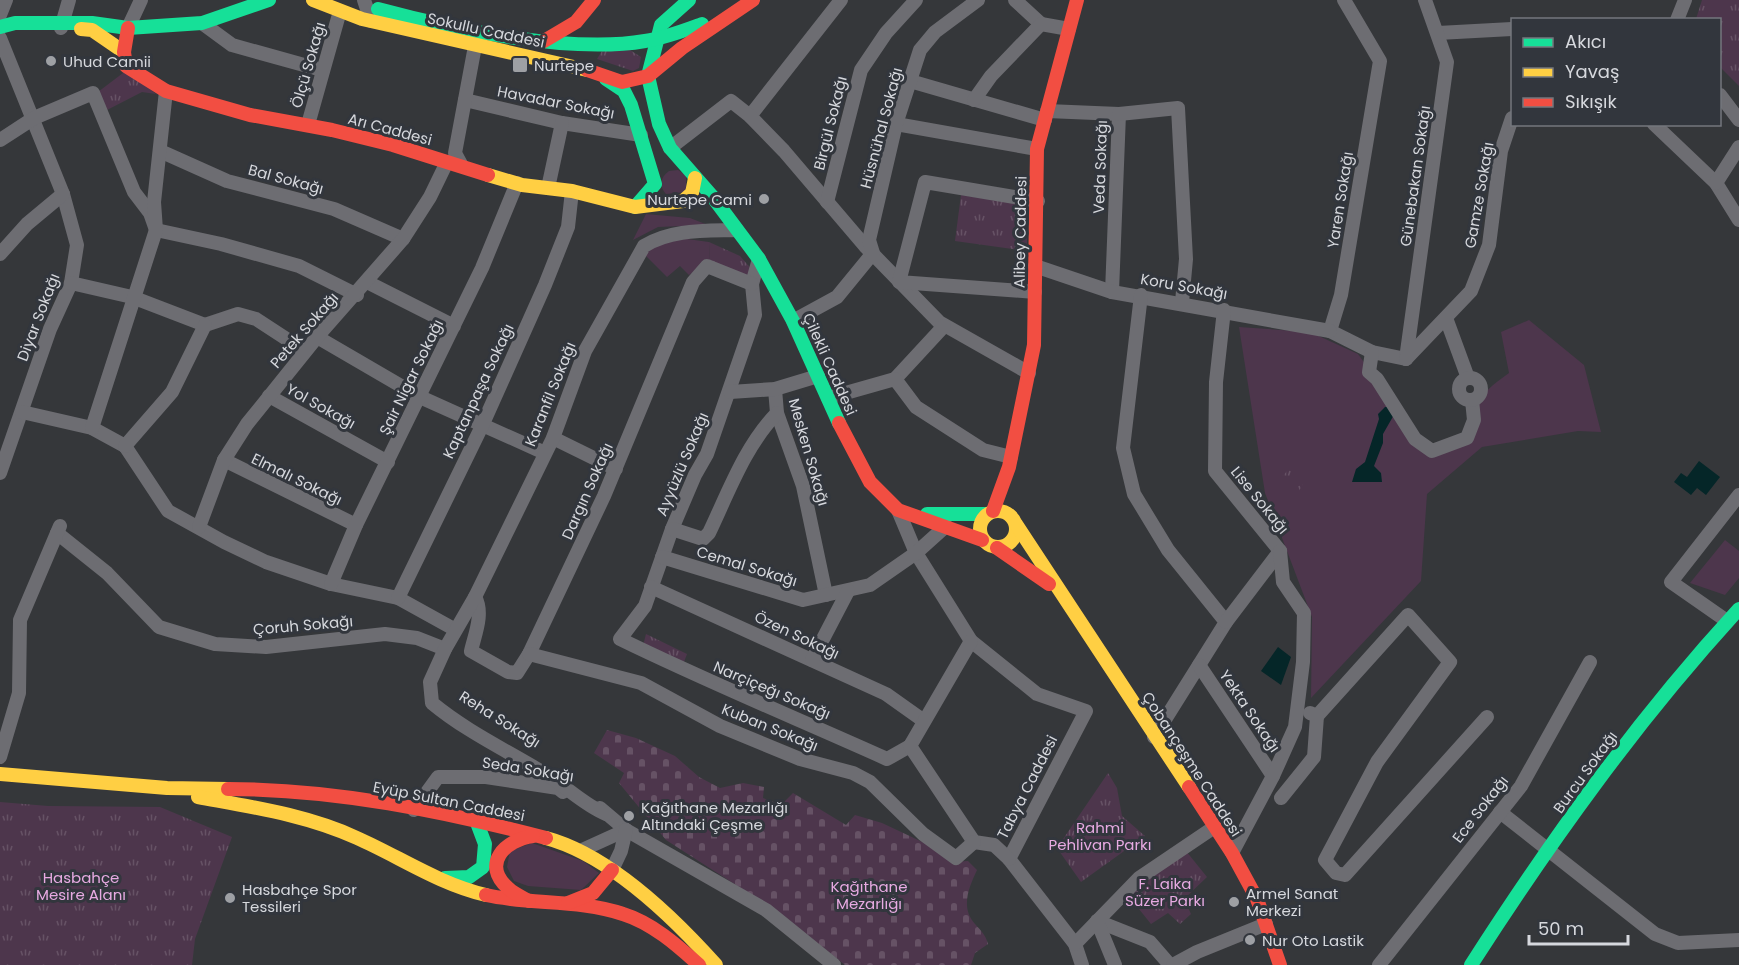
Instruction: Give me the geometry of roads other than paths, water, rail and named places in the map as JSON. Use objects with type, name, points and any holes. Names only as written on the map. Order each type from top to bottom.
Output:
[{"type":"street","points":[[0,15],[6,0]]},
{"type":"street","points":[[62,26],[69,0]]},
{"type":"street","points":[[62,26],[92,30],[124,52],[128,28],[141,0]]},
{"type":"street","name":"Sokullu Caddesi","points":[[314,0],[371,21],[475,46],[515,52],[583,69],[606,79]]},
{"type":"street","name":"Sokullu Caddesi","points":[[344,0],[542,42],[595,44],[653,40],[681,34],[753,0]]},
{"type":"street","points":[[542,42],[576,22],[594,0]]},
{"type":"street","points":[[648,76],[653,58],[653,40],[662,25],[689,0]]},
{"type":"street","points":[[606,79],[622,82],[648,76],[682,48],[753,0]]},
{"type":"street","points":[[750,116],[841,0]]},
{"type":"street","name":"Birgül Sokağı","points":[[827,202],[861,70],[886,33],[916,0]]},
{"type":"street","name":"Hüsnühal Sokağı","points":[[873,253],[869,240],[896,124],[920,50],[961,4],[978,0]]},
{"type":"street","points":[[1015,0],[1041,24],[1069,29]]},
{"type":"street","name":"Alibey Caddesi","points":[[990,512],[1010,462],[1034,345],[1037,149],[1077,0]]},
{"type":"street","name":"Yaren Sokağı","points":[[1330,331],[1341,296],[1380,61],[1344,0]]},
{"type":"street","name":"Günebakan Sokağı","points":[[1406,359],[1447,62],[1425,0]]},
{"type":"street","points":[[1678,18],[1685,0]]},
{"type":"street","points":[[5,27],[15,29],[92,22],[128,28],[202,23],[261,1]]},
{"type":"street","points":[[364,3],[371,21]]},
{"type":"street","name":"Ölçü Sokağı","points":[[309,121],[338,18]]},
{"type":"street","points":[[202,23],[232,45],[322,70]]},
{"type":"street","points":[[974,100],[991,76],[1041,24]]},
{"type":"street","points":[[1438,33],[1511,29]]},
{"type":"street","name":"Diyar Sokağı","points":[[0,38],[34,117],[63,194],[77,245],[71,283],[50,329],[21,412],[4,452],[0,473]]},
{"type":"street","points":[[583,69],[585,54],[595,44]]},
{"type":"street","points":[[462,166],[456,153],[475,46]]},
{"type":"street","name":"Arı Caddesi","points":[[124,52],[126,66],[166,91],[250,115],[332,130],[518,183],[572,191],[635,207]]},
{"type":"street","name":"Çilekli Caddesi","points":[[648,76],[659,124],[670,148],[759,259],[793,321],[847,441],[870,482],[898,510]]},
{"type":"street","points":[[606,79],[624,91],[641,135],[654,184],[677,202]]},
{"type":"street","name":"Veda Sokağı","points":[[910,81],[974,100],[1046,115],[1119,114],[1112,292]]},
{"type":"street","points":[[92,428],[119,351],[132,297],[156,230],[154,202],[166,91]]},
{"type":"street","points":[[0,140],[34,117],[93,93],[134,192],[150,213],[156,230]]},
{"type":"street","points":[[1721,98],[1739,120]]},
{"type":"street","name":"Havadar Sokağı","points":[[465,100],[562,123],[641,135]]},
{"type":"street","points":[[670,148],[731,101],[750,116],[899,282],[944,326],[1029,373]]},
{"type":"street","points":[[1119,114],[1178,108],[1186,259],[1182,302]]},
{"type":"street","name":"Gamze Sokağı","points":[[1406,359],[1471,291],[1489,245],[1501,151],[1511,121]]},
{"type":"street","points":[[548,188],[562,123]]},
{"type":"street","points":[[896,124],[1037,149]]},
{"type":"street","points":[[1656,126],[1716,183],[1739,220]]},
{"type":"street","points":[[1716,183],[1739,147]]},
{"type":"street","name":"Bal Sokağı","points":[[160,152],[227,181],[334,209],[404,239]]},
{"type":"street","name":"Petek Sokağı","points":[[199,527],[224,460],[247,424],[305,351],[357,295],[404,239],[430,197],[447,162]]},
{"type":"street","points":[[635,207],[654,184],[658,171],[663,166],[680,163]]},
{"type":"street","points":[[677,202],[692,193],[695,178]]},
{"type":"street","points":[[899,282],[925,182],[1038,201]]},
{"type":"street","name":"Şair Nigar Sokağı","points":[[332,584],[356,525],[454,326],[518,183]]},
{"type":"street","name":"Kaptanpaşa Sokağı","points":[[398,598],[482,426],[568,227],[572,191]]},
{"type":"street","points":[[0,254],[27,224],[63,194]]},
{"type":"street","points":[[635,207],[677,202],[724,214]]},
{"type":"street","points":[[156,230],[221,244],[299,266],[357,295]]},
{"type":"street","name":"Karanfil Sokağı","points":[[435,676],[454,629],[475,597],[553,438],[585,351],[644,246],[658,237],[693,232],[737,230]]},
{"type":"street","points":[[793,321],[837,297],[873,253]]},
{"type":"street","name":"Ayyüzlü Sokağı","points":[[620,639],[645,606],[672,529],[695,475],[707,454],[730,392],[755,315],[752,284],[759,259]]},
{"type":"street","name":"Dargın Sokağı","points":[[475,597],[480,605],[471,651],[508,672],[517,673],[530,654],[616,469],[693,282],[706,266],[752,284]]},
{"type":"street","name":"Koru Sokağı","points":[[1035,266],[1112,292],[1182,302],[1330,331]]},
{"type":"street","points":[[367,282],[454,326]]},
{"type":"street","points":[[899,282],[1035,292]]},
{"type":"street","points":[[71,283],[132,297],[205,325],[238,314],[256,319],[305,351]]},
{"type":"street","points":[[1141,295],[1123,448],[1134,494],[1168,550],[1226,622]]},
{"type":"street","name":"Lise Sokağı","points":[[1154,737],[1226,622],[1280,551],[1215,471],[1216,382],[1224,310]]},
{"type":"street","points":[[1372,352],[1369,372],[1377,379],[1415,439],[1432,451],[1467,438],[1474,420],[1472,400],[1464,398],[1460,392],[1460,385],[1468,378],[1446,318]]},
{"type":"street","points":[[125,446],[172,392],[205,325]]},
{"type":"street","points":[[828,398],[895,379],[944,326]]},
{"type":"street","points":[[1330,331],[1372,352],[1406,359]]},
{"type":"street","points":[[317,337],[420,397],[544,453]]},
{"type":"street","points":[[730,392],[776,389],[818,376]]},
{"type":"street","points":[[895,379],[916,407],[983,450],[1010,462]]},
{"type":"street","name":"Mesken Sokağı","points":[[776,389],[777,413],[804,486],[826,595]]},
{"type":"street","name":"Yol Sokağı","points":[[269,396],[387,462]]},
{"type":"street","points":[[21,412],[92,428],[125,446],[168,511],[224,542],[266,561],[332,584],[398,598],[454,629]]},
{"type":"street","points":[[672,529],[703,539],[709,533],[746,454],[763,427],[777,413]]},
{"type":"street","points":[[553,438],[616,469]]},
{"type":"street","name":"Elmalı Sokağı","points":[[224,460],[356,525]]},
{"type":"street","name":"Alibey Caddesi","points":[[1010,462],[1014,522]]},
{"type":"street","points":[[1728,621],[1671,582],[1739,495]]},
{"type":"street","points":[[898,510],[915,514],[997,548],[1012,541],[1014,522],[1004,512],[915,514]]},
{"type":"street","points":[[898,510],[916,553],[971,640],[910,746],[974,842],[994,844],[1009,859]]},
{"type":"street","points":[[982,540],[980,523],[990,512]]},
{"type":"street","name":"Çobançeşme Caddesi","points":[[1014,522],[1213,828],[1232,853],[1257,899],[1279,964]]},
{"type":"street","name":"Cemal Sokağı","points":[[662,557],[802,600],[870,585],[916,553],[946,526]]},
{"type":"street","name":"Çoruh Sokağı","points":[[0,758],[19,693],[20,620],[59,529],[107,573],[159,627],[215,644],[266,647],[385,634],[417,638],[445,648]]},
{"type":"street","name":"Çobançeşme Caddesi","points":[[997,548],[1059,590]]},
{"type":"street","points":[[1232,853],[1273,776],[1295,727],[1303,662],[1304,614],[1283,582],[1280,551]]},
{"type":"street","name":"Özen Sokağı","points":[[651,587],[886,694],[924,721]]},
{"type":"street","points":[[812,660],[848,591]]},
{"type":"street","name":"Burcu Sokağı","points":[[1471,965],[1595,784],[1694,656],[1739,609]]},
{"type":"street","points":[[1281,798],[1314,757],[1317,716],[1408,615],[1450,662],[1377,762],[1325,860],[1336,873],[1345,875],[1487,717]]},
{"type":"street","name":"Narçiçeğı Sokağı","points":[[620,639],[684,670],[778,709],[887,759],[910,746]]},
{"type":"street","name":"Tabya Caddesi","points":[[971,640],[1037,694],[1086,711],[1009,859],[1075,944],[1082,965]]},
{"type":"street","name":"Kuban Sokağı","points":[[530,654],[641,683],[720,726],[800,759],[853,773],[870,782],[923,834],[956,858],[974,842]]},
{"type":"street","name":"Ece Sokağı","points":[[1379,965],[1521,786],[1590,662]]},
{"type":"street","name":"Yekta Sokağı","points":[[1199,665],[1273,776]]},
{"type":"street","name":"Reha Sokağı","points":[[435,676],[430,682],[432,703],[458,725],[579,793],[594,809],[606,814],[626,830],[766,910],[834,965]]},
{"type":"street","points":[[1297,709],[1317,716]]},
{"type":"street","name":"Eyüp Sultan Caddesi","points":[[0,774],[167,788],[288,789],[476,820],[536,836],[582,850],[612,870],[686,931],[716,965]]},
{"type":"street","name":"Seda Sokağı","points":[[414,810],[438,777],[486,777],[558,788],[567,794],[579,793]]},
{"type":"street","name":"Eyüp Sultan Caddesi","points":[[167,788],[206,799],[286,813],[356,837],[436,879],[477,893],[532,902],[597,907],[625,914],[672,940],[699,965]]},
{"type":"street","points":[[1500,812],[1655,934],[1678,943],[1739,940]]},
{"type":"street","points":[[436,879],[469,877],[480,870],[486,860],[488,847],[476,820]]},
{"type":"street","points":[[1075,944],[1139,878],[1213,828]]},
{"type":"street","points":[[582,850],[626,830]]},
{"type":"street","points":[[561,905],[593,893],[612,870],[621,851],[626,830]]},
{"type":"street","points":[[532,902],[509,888],[500,878],[497,865],[500,853],[508,843],[536,836]]},
{"type":"street","points":[[1097,921],[1115,965]]},
{"type":"street","points":[[1097,921],[1150,942],[1172,965],[1197,952],[1266,924]]},
{"type":"water","points":[[1385,407],[1390,407],[1395,413],[1383,434],[1383,443],[1374,466],[1381,473],[1382,482],[1352,482],[1356,469],[1365,462],[1379,419],[1378,414]]},
{"type":"water","points":[[1699,461],[1720,477],[1706,495],[1697,488],[1691,495],[1674,482],[1681,473],[1687,477]]},
{"type":"water","points":[[1278,647],[1291,657],[1281,685],[1261,671]]},
{"type":"place","name":"Uhud Camii","points":[[51,61]]},
{"type":"place","name":"Nurtepe","points":[[520,65]]},
{"type":"place","name":"Nurtepe Cami","points":[[764,199]]},
{"type":"place","name":"Kağıthane Mezarlığı Altındaki Çeşme","points":[[629,816]]},
{"type":"place","name":"Hasbahçe Spor Tessileri","points":[[230,898]]},
{"type":"place","name":"Armel Sanat Merkezi","points":[[1234,902]]},
{"type":"place","name":"Nur Oto Lastik","points":[[1250,940]]},
{"type":"park label","name":"Rahmi Pehlivan Parkı","points":[[1100,836]]},
{"type":"park label","name":"Hasbahçe Mesire Alanı","points":[[81,886]]},
{"type":"park label","name":"F. Laika Süzer Parkı","points":[[1165,892]]},
{"type":"park label","name":"Kağıthane Mezarlığı","points":[[869,894]]}]
